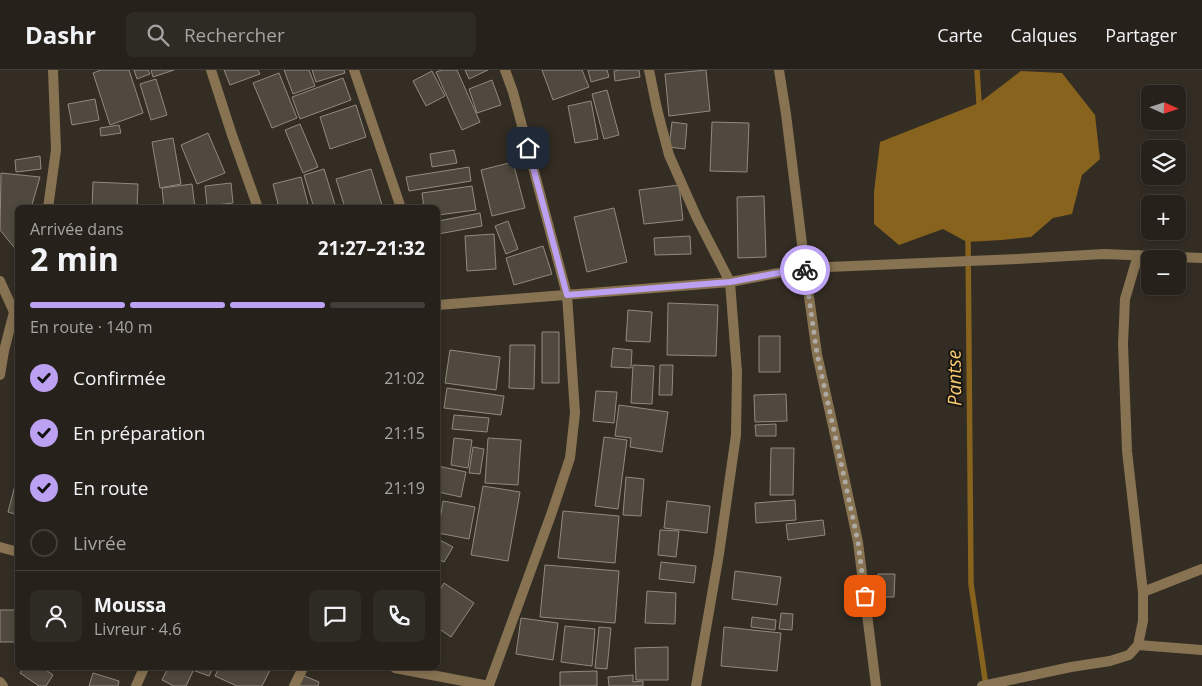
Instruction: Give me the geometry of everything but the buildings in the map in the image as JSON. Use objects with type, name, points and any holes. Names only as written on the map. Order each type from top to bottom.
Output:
[{"type":"street","points":[[48,205],[56,150],[53,70]]},
{"type":"street","points":[[211,70],[257,205]]},
{"type":"street","points":[[354,70],[400,205]]},
{"type":"street","points":[[405,670],[489,686],[570,458],[575,413],[567,295],[513,92],[505,70]]},
{"type":"street","points":[[649,70],[669,155],[697,218],[730,282],[736,372],[736,435],[719,554],[696,686]]},
{"type":"street","points":[[779,70],[817,354],[858,542],[876,686]]},
{"type":"street","points":[[440,304],[730,282],[805,268],[1104,254],[1202,258]]},
{"type":"street","points":[[982,686],[1071,667],[1110,661],[1129,655],[1138,645],[1143,621],[1143,592],[1127,450],[1123,344],[1125,298],[1138,255]]},
{"type":"street","points":[[0,282],[15,307]]},
{"type":"street","points":[[0,375],[2,354],[15,312]]},
{"type":"street","points":[[0,547],[15,551]]},
{"type":"street","points":[[1143,592],[1202,569]]},
{"type":"street","points":[[1138,645],[1202,650]]},
{"type":"street","points":[[136,686],[143,670]]},
{"type":"street","points":[[294,686],[302,670]]},
{"type":"street","points":[[0,682],[3,686]]},
{"type":"shaded area","points":[[1021,71],[1062,73],[1095,115],[1100,159],[1082,175],[1072,214],[1053,218],[1031,237],[967,242],[943,229],[899,245],[874,224],[874,192],[880,142],[979,103]]},
{"type":"waterway","name":"Pantse","points":[[977,70],[979,110]]},
{"type":"waterway","name":"Pantse","points":[[968,236],[971,584],[986,686]]},
{"type":"way so far","points":[[805,270],[817,354],[858,542],[865,596]]},
{"type":"route","points":[[528,148],[567,295],[730,282],[805,268],[805,270]]}]
